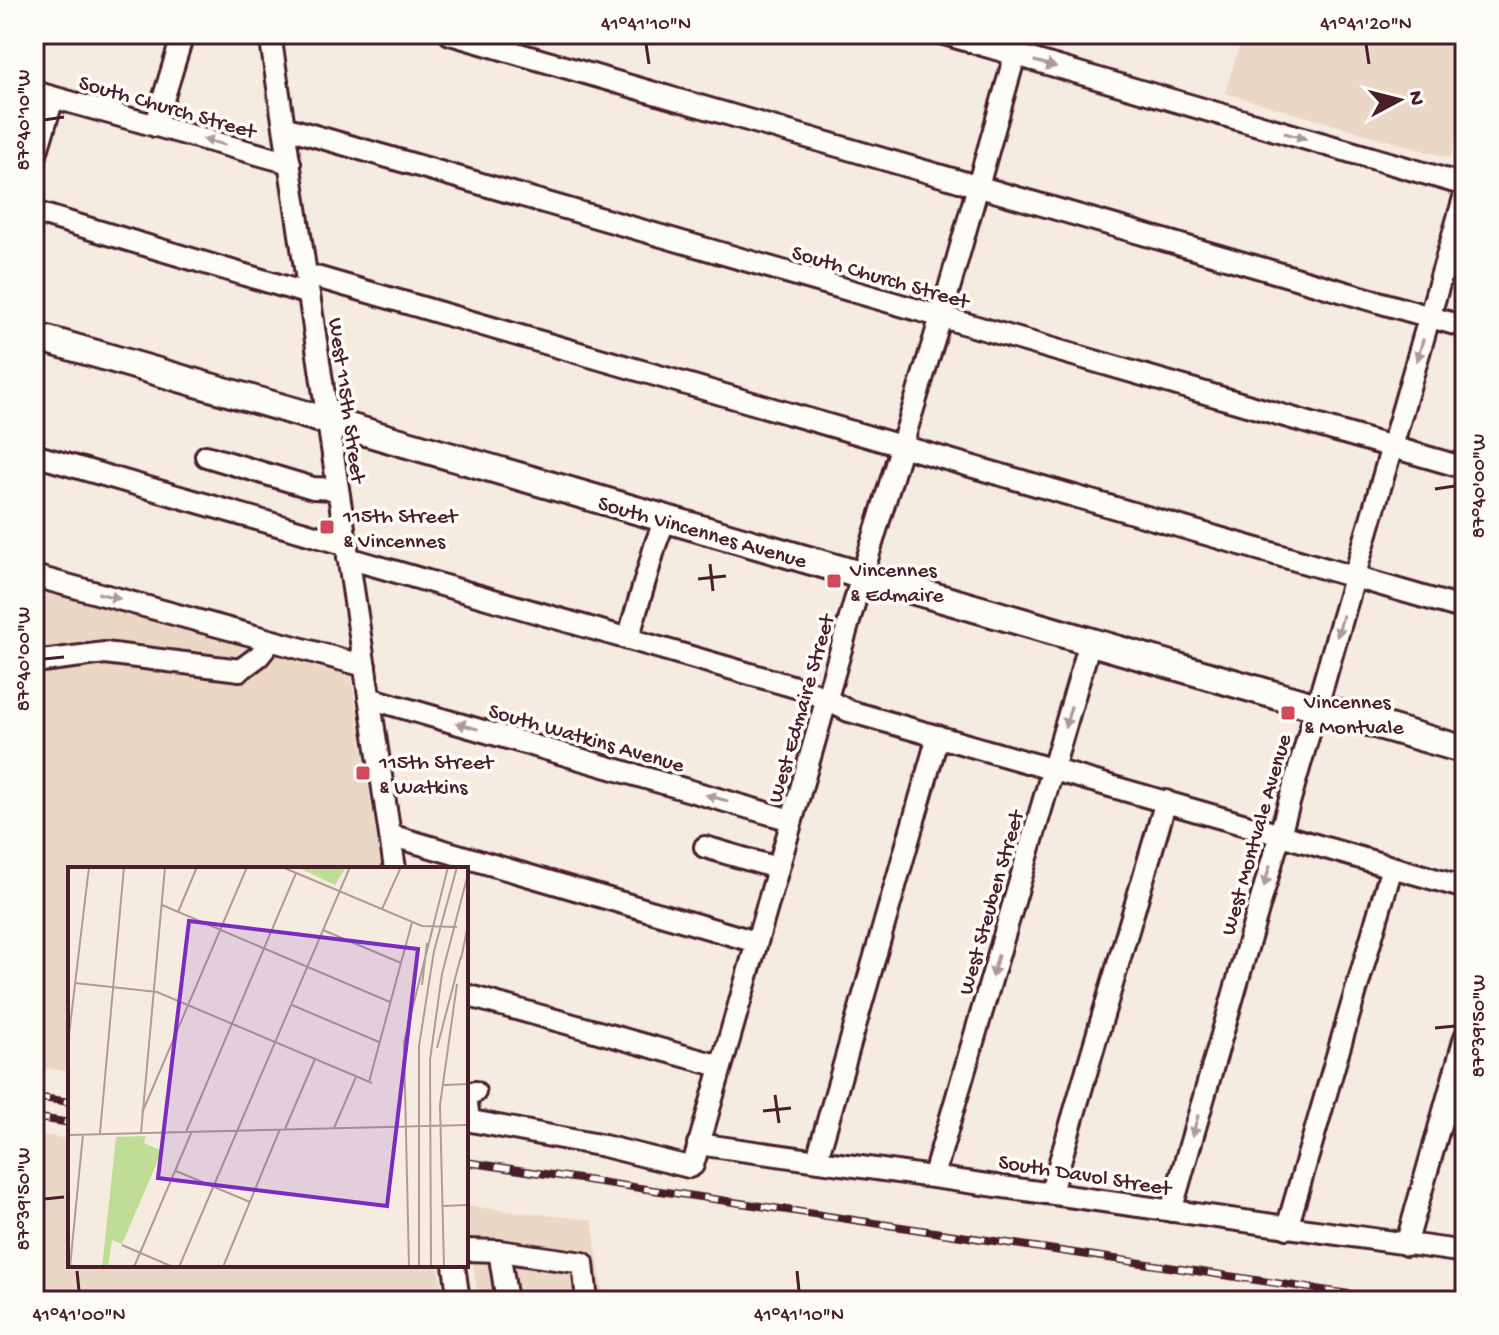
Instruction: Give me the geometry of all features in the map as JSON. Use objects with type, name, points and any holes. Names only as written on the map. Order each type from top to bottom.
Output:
[{"type":"main road","name":"South Vincennes Avenue","points":[[34,336],[1465,750]]},
{"type":"street","points":[[155,126],[183,34]]},
{"type":"street","name":"West 115th Street","points":[[270,34],[395,867]]},
{"type":"street","points":[[450,34],[1465,327]]},
{"type":"street","points":[[944,34],[1465,185]]},
{"type":"street","name":"West Edmaire Street","points":[[468,1120],[604,1146],[689,1167],[693,1165],[1021,34]]},
{"type":"street","points":[[34,161],[44,95]]},
{"type":"street","name":"South Church Street","points":[[44,95],[290,163]]},
{"type":"street","name":"South Church Street","points":[[284,127],[1465,468]]},
{"type":"street","name":"West Montvale Avenue","points":[[1171,1211],[1465,194]]},
{"type":"street","points":[[34,212],[902,446],[1465,609]]},
{"type":"street","points":[[34,455],[628,639],[809,691],[849,711],[1465,888]]},
{"type":"street","points":[[206,456],[313,488],[338,489]]},
{"type":"street","points":[[628,639],[665,519]]},
{"type":"street","points":[[34,576],[365,666]]},
{"type":"street","points":[[34,662],[105,653],[240,670],[248,666],[271,641]]},
{"type":"street","name":"West Steuben Street","points":[[934,1175],[1090,642]]},
{"type":"street","name":"South Watkins Avenue","points":[[369,698],[791,820]]},
{"type":"street","points":[[817,1159],[938,736]]},
{"type":"street","points":[[1051,1192],[1166,801]]},
{"type":"street","points":[[390,835],[756,942]]},
{"type":"street","points":[[705,847],[777,868]]},
{"type":"street","points":[[1287,1228],[1392,867]]},
{"type":"street","points":[[468,996],[720,1066]]},
{"type":"street","points":[[1406,1245],[1465,1037]]},
{"type":"street","points":[[468,1094],[475,1092]]},
{"type":"street","name":"South Davol Street","points":[[698,1144],[1465,1252]]},
{"type":"street","points":[[468,1250],[499,1251],[583,1263],[587,1301]]},
{"type":"street","points":[[499,1251],[507,1301]]},
{"type":"street","points":[[454,1267],[459,1301]]},
{"type":"shaded area","points":[[1243,34],[1465,34],[1465,106],[1450,158],[1225,93]]},
{"type":"shaded area","points":[[34,584],[351,674],[381,867],[68,867],[68,1072],[34,1066]]},
{"type":"shaded area","points":[[34,1134],[68,1139],[68,1267],[438,1267],[444,1301],[34,1301]]},
{"type":"shaded area","points":[[468,1206],[592,1220],[604,1301],[479,1301],[468,1233]]},
{"type":"railway","points":[[34,1097],[68,1102]]},
{"type":"railway","points":[[34,1117],[68,1123]]},
{"type":"railway","points":[[468,1162],[1396,1301]]},
{"type":"place","name":"115th Street & Vincennes","points":[[327,527]]},
{"type":"place","name":"Vincennes & Edmaire","points":[[834,581]]},
{"type":"place","name":"Vincennes & Montvale","points":[[1288,713]]},
{"type":"place","name":"115th Street & Watkins","points":[[363,773]]}]
